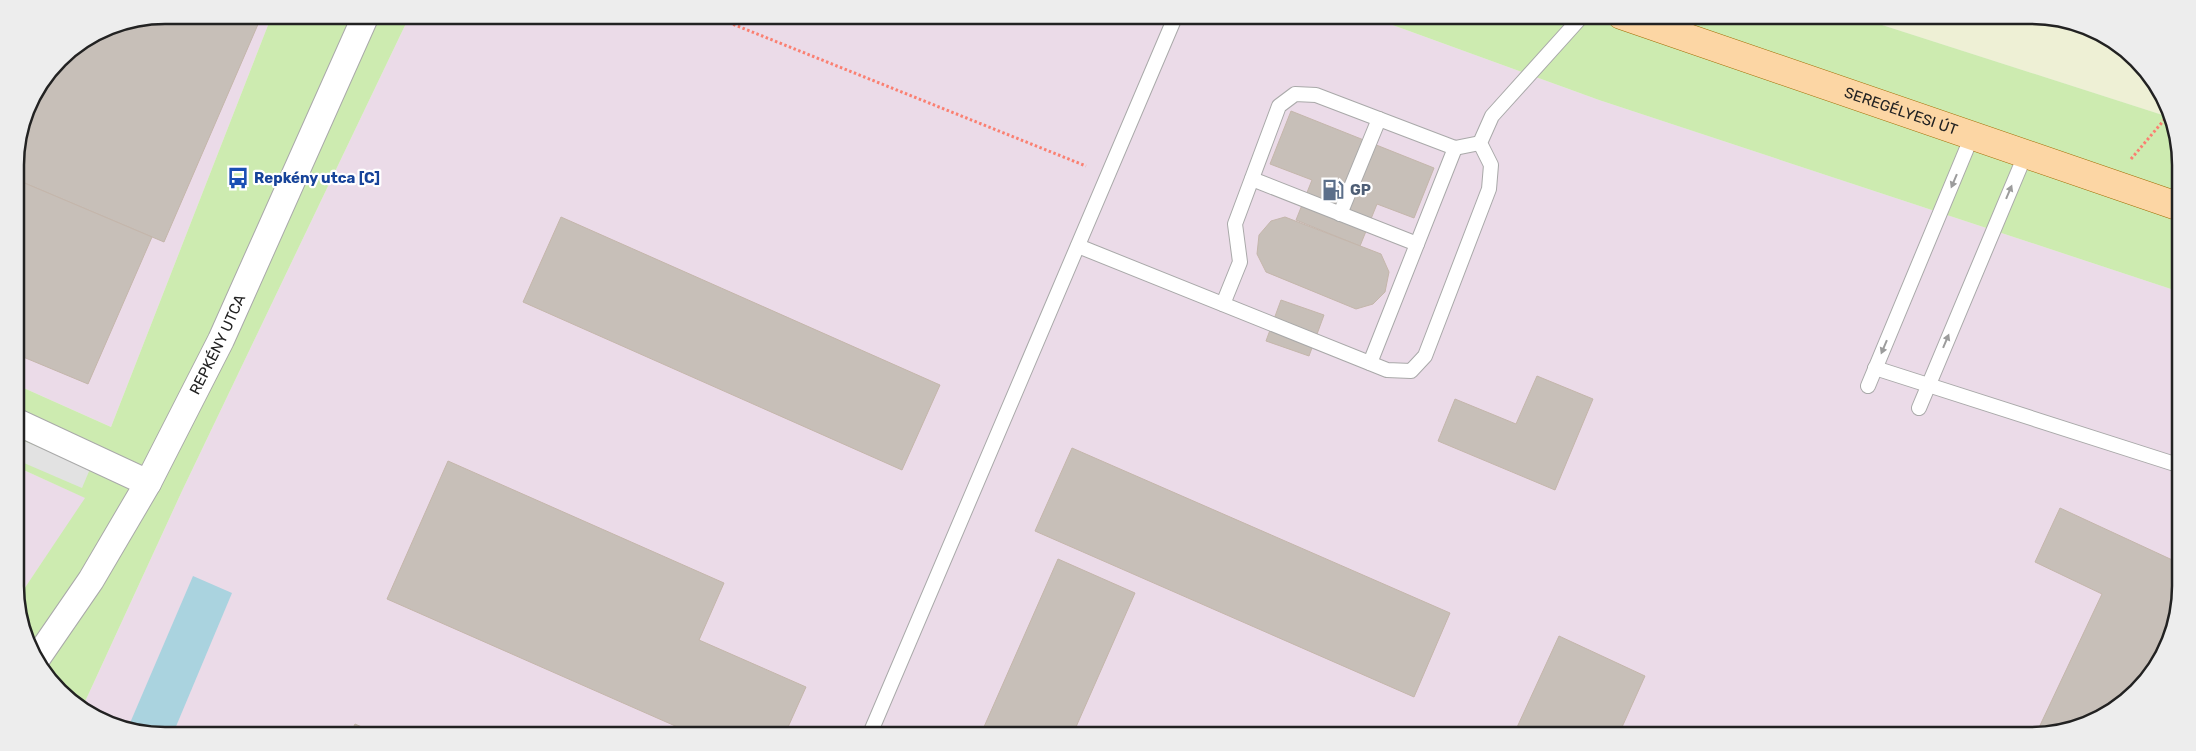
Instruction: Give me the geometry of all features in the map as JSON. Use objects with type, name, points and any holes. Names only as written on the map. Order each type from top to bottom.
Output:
[{"type":"main road","name":"SEREGÉLYESI ÚT","points":[[1647,24],[2172,204]]},
{"type":"street","name":"REPKÉNY UTCA","points":[[40,653],[91,580],[148,483],[221,340],[362,24]]},
{"type":"street","points":[[24,425],[148,483]]},
{"type":"lane","points":[[874,727],[1171,24]]},
{"type":"lane","points":[[1480,143],[1492,116],[1575,24]]},
{"type":"lane","points":[[1223,304],[1240,262],[1235,224],[1279,106],[1295,94],[1316,95],[1455,148],[1480,143]]},
{"type":"lane","points":[[1340,214],[1378,119]]},
{"type":"lane","points":[[1868,386],[1972,136]]},
{"type":"lane","points":[[1078,246],[1387,370],[1411,372],[1425,356],[1489,189],[1491,165],[1480,143]]},
{"type":"lane","points":[[1370,363],[1455,148]]},
{"type":"lane","points":[[1919,408],[1926,386],[2026,153]]},
{"type":"lane","points":[[1252,179],[1417,244]]},
{"type":"lane","points":[[1875,368],[1926,386],[2172,463]]},
{"type":"path","points":[[732,24],[1108,175]]},
{"type":"path","points":[[2110,184],[2165,119]]},
{"type":"shaded area","points":[[268,24],[111,427],[24,388],[24,155],[26,137],[34,111],[47,86],[65,65],[86,47],[111,34],[146,25]]},
{"type":"shaded area","points":[[406,24],[1390,24],[1599,100],[2172,289],[2172,587],[2171,605],[2165,632],[2149,665],[2110,704],[2077,720],[2041,727],[146,726],[111,717],[85,703],[182,491]]},
{"type":"shaded area","points":[[24,441],[90,469],[82,488],[24,463]]},
{"type":"shaded area","points":[[24,470],[86,498],[24,589]]},
{"type":"green space","points":[[268,24],[406,24],[182,491],[85,703],[47,665],[31,632],[26,614],[24,589],[85,498],[24,470],[24,388],[111,427]]},
{"type":"green space","points":[[1390,24],[1879,24],[2163,115],[2170,137],[2172,155],[2172,289],[1599,100]]},
{"type":"green space","points":[[1879,24],[2032,24],[2050,25],[2085,34],[2110,47],[2137,72],[2149,86],[2163,115]]},
{"type":"water","points":[[193,576],[232,593],[176,727],[146,726],[130,722]]},
{"type":"building","points":[[258,24],[164,242],[24,183],[26,137],[34,111],[47,86],[65,65],[86,47],[111,34],[146,25]]},
{"type":"building","points":[[1291,111],[1434,168],[1414,218],[1377,204],[1360,246],[1296,220],[1312,180],[1270,164]]},
{"type":"building","points":[[24,183],[152,237],[88,384],[24,357]]},
{"type":"building","points":[[561,217],[940,385],[902,470],[523,302]]},
{"type":"building","points":[[1285,217],[1381,254],[1389,272],[1385,292],[1373,304],[1356,309],[1266,272],[1257,254],[1259,235],[1271,221]]},
{"type":"building","points":[[1281,300],[1324,315],[1309,356],[1266,341]]},
{"type":"building","points":[[1537,376],[1593,399],[1555,490],[1438,441],[1455,399],[1516,424]]},
{"type":"building","points":[[1072,448],[1450,613],[1414,697],[1035,531]]},
{"type":"building","points":[[448,461],[724,583],[699,640],[806,687],[788,727],[678,727],[387,599]]},
{"type":"building","points":[[2060,508],[2172,560],[2171,605],[2166,628],[2147,667],[2124,692],[2110,704],[2094,713],[2059,725],[2041,727],[2039,727],[2102,594],[2035,562]]},
{"type":"building","points":[[1058,559],[1135,593],[1076,727],[984,727]]},
{"type":"building","points":[[1559,636],[1645,676],[1622,727],[1517,727]]},
{"type":"place","name":"Repkény utca [C]","points":[[238,178]]},
{"type":"place","name":"GP","points":[[1333,190]]}]
